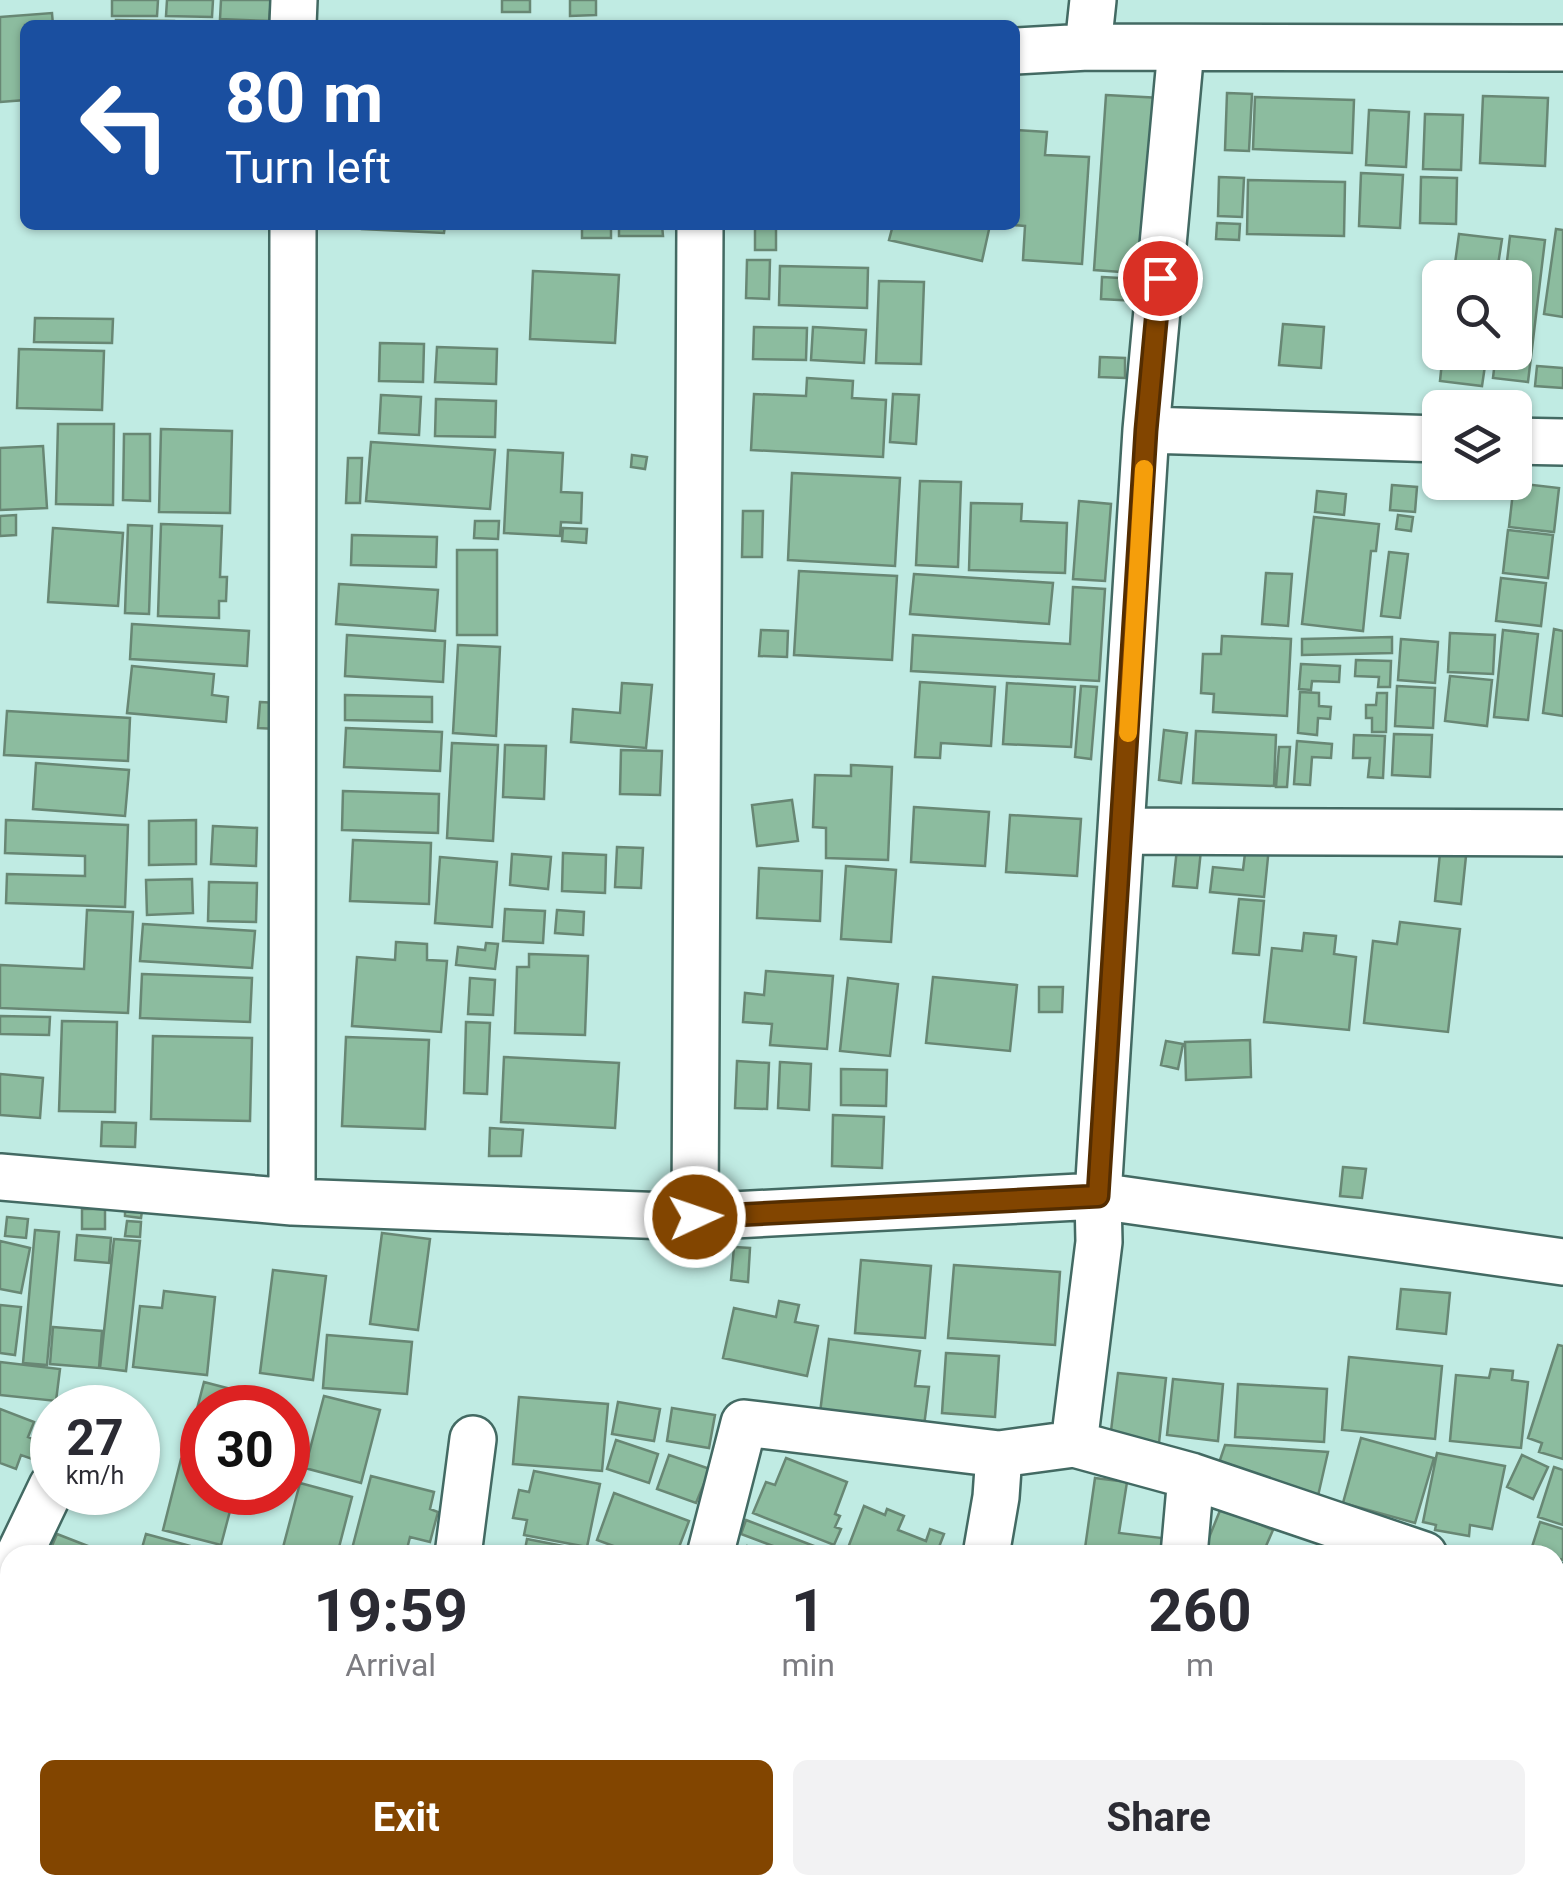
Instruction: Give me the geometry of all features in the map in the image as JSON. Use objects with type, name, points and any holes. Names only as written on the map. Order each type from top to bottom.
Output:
[{"type":"street","points":[[1088,47],[1093,0]]},
{"type":"street","points":[[1020,51],[1088,47],[1563,48]]},
{"type":"street","points":[[1074,1444],[1098,1242],[1146,430],[1181,49]]},
{"type":"street","points":[[292,1202],[294,230]]},
{"type":"street","points":[[695,1217],[700,230]]},
{"type":"street","points":[[1146,430],[1422,438]]},
{"type":"street","points":[[1532,441],[1563,442]]},
{"type":"street","points":[[1122,831],[1563,833]]},
{"type":"street","points":[[0,1177],[292,1202],[695,1217],[1098,1196],[1563,1262]]},
{"type":"street","points":[[713,1545],[744,1423],[999,1454],[1074,1444],[1191,1476],[1395,1545]]},
{"type":"street","points":[[459,1545],[473,1439]]},
{"type":"street","points":[[988,1545],[999,1454]]},
{"type":"street","points":[[1185,1545],[1191,1476]]},
{"type":"street","points":[[24,1545],[38,1515]]},
{"type":"building","points":[[112,0],[158,0],[157,16],[112,16]]},
{"type":"building","points":[[167,0],[213,0],[212,17],[166,16]]},
{"type":"building","points":[[221,0],[271,0],[269,20],[220,19]]},
{"type":"building","points":[[502,0],[530,0],[530,12],[502,12]]},
{"type":"building","points":[[570,0],[596,0],[596,15],[570,16]]},
{"type":"building","points":[[52,13],[53,20],[20,20],[20,100],[0,102],[0,17]]},
{"type":"building","points":[[1227,93],[1252,94],[1249,151],[1225,150]]},
{"type":"building","points":[[1106,95],[1161,98],[1149,274],[1094,270]]},
{"type":"building","points":[[1483,96],[1548,98],[1545,166],[1480,163]]},
{"type":"building","points":[[1255,97],[1354,100],[1352,153],[1253,149]]},
{"type":"building","points":[[1369,110],[1409,112],[1406,167],[1366,165]]},
{"type":"building","points":[[1425,114],[1463,115],[1461,170],[1423,169]]},
{"type":"building","points":[[1020,130],[1047,132],[1045,155],[1089,157],[1082,264],[1023,260],[1025,226],[1020,226]]},
{"type":"building","points":[[1361,173],[1403,175],[1400,228],[1359,226]]},
{"type":"building","points":[[1219,177],[1244,178],[1242,217],[1218,216]]},
{"type":"building","points":[[1421,177],[1457,178],[1456,224],[1420,223]]},
{"type":"building","points":[[1248,180],[1345,182],[1344,236],[1247,234]]},
{"type":"building","points":[[1217,223],[1240,224],[1239,240],[1216,239]]},
{"type":"building","points":[[1556,229],[1563,230],[1563,317],[1544,314]]},
{"type":"building","points":[[382,230],[444,230],[444,233]]},
{"type":"building","points":[[582,230],[611,230],[611,238],[582,238]]},
{"type":"building","points":[[619,230],[662,230],[663,236],[619,236]]},
{"type":"building","points":[[755,230],[776,230],[776,250],[755,250]]},
{"type":"building","points":[[892,230],[989,230],[982,261],[889,240]]},
{"type":"building","points":[[1459,234],[1502,239],[1499,260],[1455,260]]},
{"type":"building","points":[[1510,236],[1545,240],[1532,349],[1532,260],[1507,260]]},
{"type":"building","points":[[747,260],[770,260],[769,299],[746,298]]},
{"type":"building","points":[[780,266],[868,268],[867,308],[779,305]]},
{"type":"building","points":[[533,271],[619,275],[615,343],[530,339]]},
{"type":"building","points":[[1102,277],[1138,279],[1137,301],[1101,299]]},
{"type":"building","points":[[879,281],[924,282],[921,364],[876,363]]},
{"type":"building","points":[[35,318],[113,319],[112,343],[34,342]]},
{"type":"building","points":[[1283,324],[1324,327],[1321,368],[1279,365]]},
{"type":"building","points":[[754,327],[807,328],[806,360],[753,359]]},
{"type":"building","points":[[813,327],[866,330],[864,363],[811,360]]},
{"type":"building","points":[[380,343],[424,344],[423,382],[379,381]]},
{"type":"building","points":[[437,347],[497,349],[496,384],[435,382]]},
{"type":"building","points":[[19,349],[104,351],[102,410],[17,408]]},
{"type":"building","points":[[1100,357],[1125,358],[1125,378],[1099,377]]},
{"type":"building","points":[[1537,366],[1563,368],[1563,388],[1535,386]]},
{"type":"building","points":[[1441,370],[1484,370],[1482,386],[1440,381]]},
{"type":"building","points":[[1494,370],[1529,370],[1528,382],[1493,378]]},
{"type":"building","points":[[807,378],[853,381],[852,398],[886,400],[883,457],[751,450],[754,394],[806,396]]},
{"type":"building","points":[[893,394],[919,395],[916,444],[890,442]]},
{"type":"building","points":[[381,395],[421,397],[419,435],[379,433]]},
{"type":"building","points":[[436,399],[496,401],[495,437],[435,436]]},
{"type":"building","points":[[58,424],[114,424],[113,505],[56,504]]},
{"type":"building","points":[[161,429],[232,431],[230,513],[159,512]]},
{"type":"building","points":[[124,434],[150,434],[150,501],[123,500]]},
{"type":"building","points":[[371,442],[495,450],[490,509],[366,501]]},
{"type":"building","points":[[43,446],[47,508],[0,510],[0,448]]},
{"type":"building","points":[[508,450],[563,453],[561,492],[582,493],[581,523],[561,522],[560,536],[504,533]]},
{"type":"building","points":[[632,455],[647,457],[645,469],[631,467]]},
{"type":"building","points":[[348,458],[362,458],[360,503],[346,503]]},
{"type":"building","points":[[792,473],[900,478],[895,566],[788,560]]},
{"type":"building","points":[[920,481],[961,482],[958,567],[916,565]]},
{"type":"building","points":[[1392,485],[1417,487],[1415,512],[1390,510]]},
{"type":"building","points":[[1532,485],[1559,488],[1554,532],[1509,527],[1512,500],[1532,500]]},
{"type":"building","points":[[1317,491],[1346,494],[1344,515],[1315,512]]},
{"type":"building","points":[[1079,501],[1111,504],[1105,581],[1073,579]]},
{"type":"building","points":[[971,503],[1022,504],[1021,521],[1067,523],[1065,573],[969,570]]},
{"type":"building","points":[[743,511],[763,511],[762,557],[742,557]]},
{"type":"building","points":[[16,515],[16,535],[0,536],[0,516]]},
{"type":"building","points":[[1398,515],[1413,517],[1411,531],[1396,529]]},
{"type":"building","points":[[1314,517],[1379,524],[1376,551],[1371,551],[1363,631],[1302,624]]},
{"type":"building","points":[[475,521],[499,521],[498,539],[474,538]]},
{"type":"building","points":[[161,524],[222,526],[220,577],[227,577],[226,601],[219,601],[219,618],[158,616]]},
{"type":"building","points":[[128,525],[152,526],[149,614],[125,613]]},
{"type":"building","points":[[53,528],[123,533],[118,606],[48,602]]},
{"type":"building","points":[[563,528],[587,529],[586,543],[562,541]]},
{"type":"building","points":[[1508,530],[1553,535],[1548,578],[1503,573]]},
{"type":"building","points":[[352,535],[437,537],[436,567],[351,565]]},
{"type":"building","points":[[457,550],[497,550],[497,635],[457,635]]},
{"type":"building","points":[[1389,552],[1408,554],[1400,618],[1381,616]]},
{"type":"building","points":[[799,571],[897,576],[892,660],[794,655]]},
{"type":"building","points":[[1266,573],[1292,574],[1288,626],[1262,624]]},
{"type":"building","points":[[914,574],[1053,583],[1049,624],[910,614]]},
{"type":"building","points":[[1501,578],[1546,583],[1541,626],[1496,621]]},
{"type":"building","points":[[339,584],[438,590],[435,631],[336,624]]},
{"type":"building","points":[[1073,587],[1105,589],[1099,681],[911,671],[913,635],[1070,644]]},
{"type":"building","points":[[132,624],[249,631],[247,666],[130,659]]},
{"type":"building","points":[[1554,629],[1563,631],[1563,716],[1543,713]]},
{"type":"building","points":[[761,630],[788,631],[787,657],[759,656]]},
{"type":"building","points":[[1503,630],[1538,634],[1528,720],[1494,717]]},
{"type":"building","points":[[1450,633],[1495,635],[1493,674],[1448,672]]},
{"type":"building","points":[[347,635],[445,641],[443,682],[345,676]]},
{"type":"building","points":[[1222,636],[1291,639],[1287,716],[1213,712],[1214,694],[1201,693],[1203,654],[1221,654]]},
{"type":"building","points":[[1392,637],[1392,653],[1302,655],[1302,639]]},
{"type":"building","points":[[1401,639],[1438,642],[1435,683],[1398,680]]},
{"type":"building","points":[[458,645],[500,647],[496,736],[453,733]]},
{"type":"building","points":[[1356,660],[1391,661],[1390,687],[1378,687],[1379,677],[1355,676]]},
{"type":"building","points":[[1301,664],[1340,666],[1339,682],[1312,681],[1311,690],[1299,689]]},
{"type":"building","points":[[132,666],[214,674],[212,695],[228,697],[226,722],[127,713]]},
{"type":"building","points":[[1450,676],[1492,680],[1487,726],[1445,721]]},
{"type":"building","points":[[920,682],[995,687],[991,746],[941,743],[940,758],[915,757]]},
{"type":"building","points":[[622,683],[652,685],[646,748],[571,742],[573,709],[620,713]]},
{"type":"building","points":[[1007,683],[1075,687],[1071,747],[1003,744]]},
{"type":"building","points":[[1081,686],[1097,687],[1091,759],[1075,757]]},
{"type":"building","points":[[1397,686],[1435,688],[1433,728],[1395,726]]},
{"type":"building","points":[[1300,692],[1319,693],[1319,706],[1331,707],[1330,719],[1318,718],[1317,735],[1298,733]]},
{"type":"building","points":[[1377,693],[1387,693],[1386,732],[1372,732],[1372,718],[1366,718],[1366,705],[1376,705]]},
{"type":"building","points":[[345,695],[432,697],[432,722],[345,720]]},
{"type":"building","points":[[260,702],[278,703],[277,729],[258,728]]},
{"type":"building","points":[[7,711],[130,718],[128,761],[4,755]]},
{"type":"building","points":[[346,728],[442,732],[440,771],[344,767]]},
{"type":"building","points":[[1164,730],[1187,733],[1181,783],[1159,780]]},
{"type":"building","points":[[1196,731],[1276,735],[1274,786],[1193,783]]},
{"type":"building","points":[[1394,734],[1432,735],[1430,777],[1392,775]]},
{"type":"building","points":[[1354,735],[1385,736],[1383,778],[1368,777],[1370,758],[1353,758]]},
{"type":"building","points":[[1297,741],[1332,744],[1331,758],[1312,757],[1310,785],[1294,784]]},
{"type":"building","points":[[452,743],[498,745],[493,841],[447,838]]},
{"type":"building","points":[[505,745],[546,746],[544,799],[503,797]]},
{"type":"building","points":[[1279,747],[1290,747],[1287,787],[1276,787]]},
{"type":"building","points":[[621,750],[662,751],[660,795],[620,794]]},
{"type":"building","points":[[36,763],[129,770],[125,816],[33,809]]},
{"type":"building","points":[[851,765],[892,767],[888,860],[826,858],[826,828],[813,827],[815,775],[851,776]]},
{"type":"building","points":[[343,791],[439,794],[438,833],[342,830]]},
{"type":"building","points":[[792,800],[798,841],[757,846],[752,805]]},
{"type":"building","points":[[914,807],[989,812],[985,866],[911,862]]},
{"type":"building","points":[[1010,815],[1081,819],[1077,876],[1006,872]]},
{"type":"building","points":[[6,820],[128,825],[125,907],[6,903],[7,874],[85,876],[85,856],[5,853]]},
{"type":"building","points":[[196,820],[196,864],[149,865],[149,821]]},
{"type":"building","points":[[213,826],[257,828],[256,866],[211,864]]},
{"type":"building","points":[[1178,839],[1202,841],[1197,888],[1173,886]]},
{"type":"building","points":[[353,840],[431,843],[429,904],[350,901]]},
{"type":"building","points":[[1246,845],[1269,847],[1264,897],[1210,892],[1213,867],[1243,870]]},
{"type":"building","points":[[617,847],[643,848],[641,888],[615,887]]},
{"type":"building","points":[[563,853],[606,855],[605,893],[562,891]]},
{"type":"building","points":[[1440,853],[1466,856],[1461,904],[1435,901]]},
{"type":"building","points":[[512,854],[551,857],[548,889],[510,885]]},
{"type":"building","points":[[440,857],[497,862],[492,927],[435,923]]},
{"type":"building","points":[[846,866],[896,870],[891,942],[841,939]]},
{"type":"building","points":[[759,868],[822,871],[820,921],[757,918]]},
{"type":"building","points":[[192,879],[193,913],[147,915],[146,880]]},
{"type":"building","points":[[209,882],[257,883],[256,922],[208,921]]},
{"type":"building","points":[[1239,899],[1264,901],[1259,955],[1233,953]]},
{"type":"building","points":[[505,909],[545,911],[543,943],[503,941]]},
{"type":"building","points":[[87,910],[133,912],[128,1013],[0,1008],[0,965],[84,969]]},
{"type":"building","points":[[557,910],[584,912],[583,935],[555,933]]},
{"type":"building","points":[[1400,922],[1460,929],[1448,1032],[1364,1023],[1373,941],[1397,944]]},
{"type":"building","points":[[143,924],[255,931],[252,968],[140,961]]},
{"type":"building","points":[[1304,933],[1336,936],[1334,954],[1356,957],[1349,1030],[1264,1022],[1272,948],[1302,951]]},
{"type":"building","points":[[396,942],[427,944],[427,960],[447,961],[441,1032],[352,1026],[357,957],[395,960]]},
{"type":"building","points":[[486,943],[498,944],[495,969],[456,965],[458,947],[485,950]]},
{"type":"building","points":[[529,954],[588,956],[585,1035],[515,1033],[517,967],[529,967]]},
{"type":"building","points":[[766,971],[833,976],[827,1049],[770,1045],[772,1024],[743,1022],[745,993],[764,995]]},
{"type":"building","points":[[142,974],[252,978],[250,1022],[140,1018]]},
{"type":"building","points":[[933,977],[1017,985],[1010,1051],[926,1043]]},
{"type":"building","points":[[470,978],[495,980],[493,1015],[468,1014]]},
{"type":"building","points":[[848,978],[898,984],[890,1056],[840,1051]]},
{"type":"building","points":[[1039,987],[1063,987],[1062,1012],[1039,1012]]},
{"type":"building","points":[[0,1016],[50,1017],[49,1035],[0,1034]]},
{"type":"building","points":[[62,1021],[117,1022],[115,1112],[59,1111]]},
{"type":"building","points":[[466,1022],[490,1023],[487,1094],[464,1093]]},
{"type":"building","points":[[153,1036],[252,1038],[250,1121],[151,1119]]},
{"type":"building","points":[[346,1037],[429,1040],[425,1129],[342,1126]]},
{"type":"building","points":[[1250,1040],[1251,1077],[1186,1080],[1185,1042]]},
{"type":"building","points":[[1166,1041],[1183,1044],[1178,1069],[1161,1065]]},
{"type":"building","points":[[504,1057],[619,1063],[615,1128],[501,1122]]},
{"type":"building","points":[[737,1061],[769,1063],[767,1109],[735,1108]]},
{"type":"building","points":[[780,1062],[811,1064],[809,1110],[778,1108]]},
{"type":"building","points":[[841,1069],[887,1070],[886,1106],[841,1105]]},
{"type":"building","points":[[0,1074],[43,1078],[40,1118],[0,1115]]},
{"type":"building","points":[[833,1115],[884,1117],[882,1168],[832,1166]]},
{"type":"building","points":[[102,1122],[136,1123],[135,1147],[101,1146]]},
{"type":"building","points":[[490,1128],[523,1130],[521,1156],[489,1156]]},
{"type":"building","points":[[1343,1167],[1366,1169],[1362,1198],[1340,1196]]},
{"type":"building","points":[[125,1202],[143,1204],[141,1218],[125,1216]]},
{"type":"building","points":[[82,1209],[105,1209],[105,1229],[82,1229]]},
{"type":"building","points":[[7,1217],[28,1219],[26,1238],[5,1236]]},
{"type":"building","points":[[127,1221],[141,1222],[140,1237],[125,1236]]},
{"type":"building","points":[[35,1230],[59,1232],[47,1365],[23,1363]]},
{"type":"building","points":[[382,1233],[430,1239],[418,1330],[370,1324]]},
{"type":"building","points":[[77,1235],[111,1238],[109,1263],[75,1260]]},
{"type":"building","points":[[114,1239],[140,1241],[126,1371],[100,1368]]},
{"type":"building","points":[[0,1241],[30,1248],[21,1293],[0,1289]]},
{"type":"building","points":[[734,1247],[750,1248],[748,1282],[731,1280]]},
{"type":"building","points":[[861,1260],[931,1266],[925,1338],[855,1333]]},
{"type":"building","points":[[954,1265],[1060,1272],[1055,1345],[948,1338]]},
{"type":"building","points":[[273,1270],[326,1276],[313,1380],[260,1373]]},
{"type":"building","points":[[1401,1289],[1450,1293],[1446,1334],[1397,1329]]},
{"type":"building","points":[[164,1291],[215,1297],[207,1375],[133,1367],[140,1306],[162,1308]]},
{"type":"building","points":[[779,1301],[799,1305],[795,1322],[818,1326],[807,1376],[723,1358],[734,1308],[776,1317]]},
{"type":"building","points":[[0,1305],[21,1307],[15,1355],[0,1353]]},
{"type":"building","points":[[53,1327],[102,1331],[99,1368],[50,1364]]},
{"type":"building","points":[[327,1335],[412,1342],[407,1394],[323,1388]]},
{"type":"building","points":[[829,1339],[920,1351],[915,1386],[929,1387],[924,1426],[820,1413]]},
{"type":"building","points":[[1558,1345],[1563,1346],[1563,1459],[1539,1452],[1542,1443],[1528,1438]]},
{"type":"building","points":[[946,1353],[999,1356],[995,1417],[942,1413]]},
{"type":"building","points":[[1349,1357],[1442,1366],[1435,1439],[1342,1430]]},
{"type":"building","points":[[0,1362],[60,1369],[58,1385],[30,1385],[30,1398],[0,1395]]},
{"type":"building","points":[[1491,1369],[1513,1371],[1512,1380],[1528,1382],[1521,1448],[1450,1441],[1456,1375],[1489,1378]]},
{"type":"building","points":[[1118,1373],[1166,1378],[1159,1443],[1110,1439]]},
{"type":"building","points":[[1173,1379],[1223,1384],[1218,1441],[1167,1435]]},
{"type":"building","points":[[1238,1384],[1327,1389],[1324,1442],[1235,1437]]},
{"type":"building","points":[[324,1396],[380,1410],[361,1483],[310,1469],[310,1449]]},
{"type":"building","points":[[519,1397],[608,1404],[602,1471],[513,1464]]},
{"type":"building","points":[[618,1402],[660,1409],[654,1441],[612,1434]]},
{"type":"building","points":[[672,1408],[715,1415],[709,1448],[667,1441]]},
{"type":"building","points":[[0,1409],[30,1420],[30,1458],[21,1455],[16,1469],[0,1463]]},
{"type":"building","points":[[1361,1438],[1434,1458],[1415,1523],[1343,1503]]},
{"type":"building","points":[[616,1440],[658,1454],[649,1483],[607,1469]]},
{"type":"building","points":[[1225,1445],[1328,1452],[1318,1496],[1219,1463]]},
{"type":"building","points":[[1437,1453],[1505,1466],[1492,1529],[1470,1525],[1469,1536],[1435,1530],[1436,1525],[1423,1522]]},
{"type":"building","points":[[669,1455],[710,1469],[696,1503],[657,1489]]},
{"type":"building","points":[[1522,1455],[1548,1467],[1533,1499],[1507,1487]]},
{"type":"building","points":[[786,1458],[847,1482],[835,1514],[840,1516],[835,1527],[841,1529],[834,1545],[753,1513],[766,1482],[775,1485]]},
{"type":"building","points":[[180,1463],[180,1515],[229,1515],[221,1545],[163,1530]]},
{"type":"building","points":[[1554,1467],[1563,1470],[1563,1525],[1538,1517]]},
{"type":"building","points":[[534,1471],[600,1484],[587,1545],[524,1535],[527,1520],[513,1518],[519,1490],[529,1492]]},
{"type":"building","points":[[371,1476],[434,1492],[430,1509],[438,1512],[430,1542],[410,1537],[408,1545],[353,1545]]},
{"type":"building","points":[[1095,1478],[1127,1482],[1119,1533],[1162,1538],[1161,1545],[1085,1545]]},
{"type":"building","points":[[310,1486],[352,1497],[340,1545],[284,1545],[292,1515],[310,1515]]},
{"type":"building","points":[[614,1493],[689,1521],[680,1545],[611,1545],[597,1540]]},
{"type":"building","points":[[864,1506],[885,1515],[887,1509],[904,1516],[898,1530],[926,1541],[930,1529],[944,1534],[940,1545],[849,1545]]},
{"type":"building","points":[[1221,1508],[1273,1530],[1266,1545],[1206,1545]]},
{"type":"building","points":[[746,1520],[812,1545],[770,1545],[741,1534]]},
{"type":"building","points":[[1540,1522],[1563,1529],[1563,1545],[1533,1545]]},
{"type":"building","points":[[57,1534],[85,1545],[52,1545]]},
{"type":"building","points":[[146,1534],[187,1545],[143,1545]]},
{"type":"building","points":[[527,1539],[558,1545],[526,1545]]},
{"type":"slow traffic","points":[[1128,733],[1144,469]]},
{"type":"route","points":[[695,1217],[1098,1196],[1146,430],[1160,278]]}]
